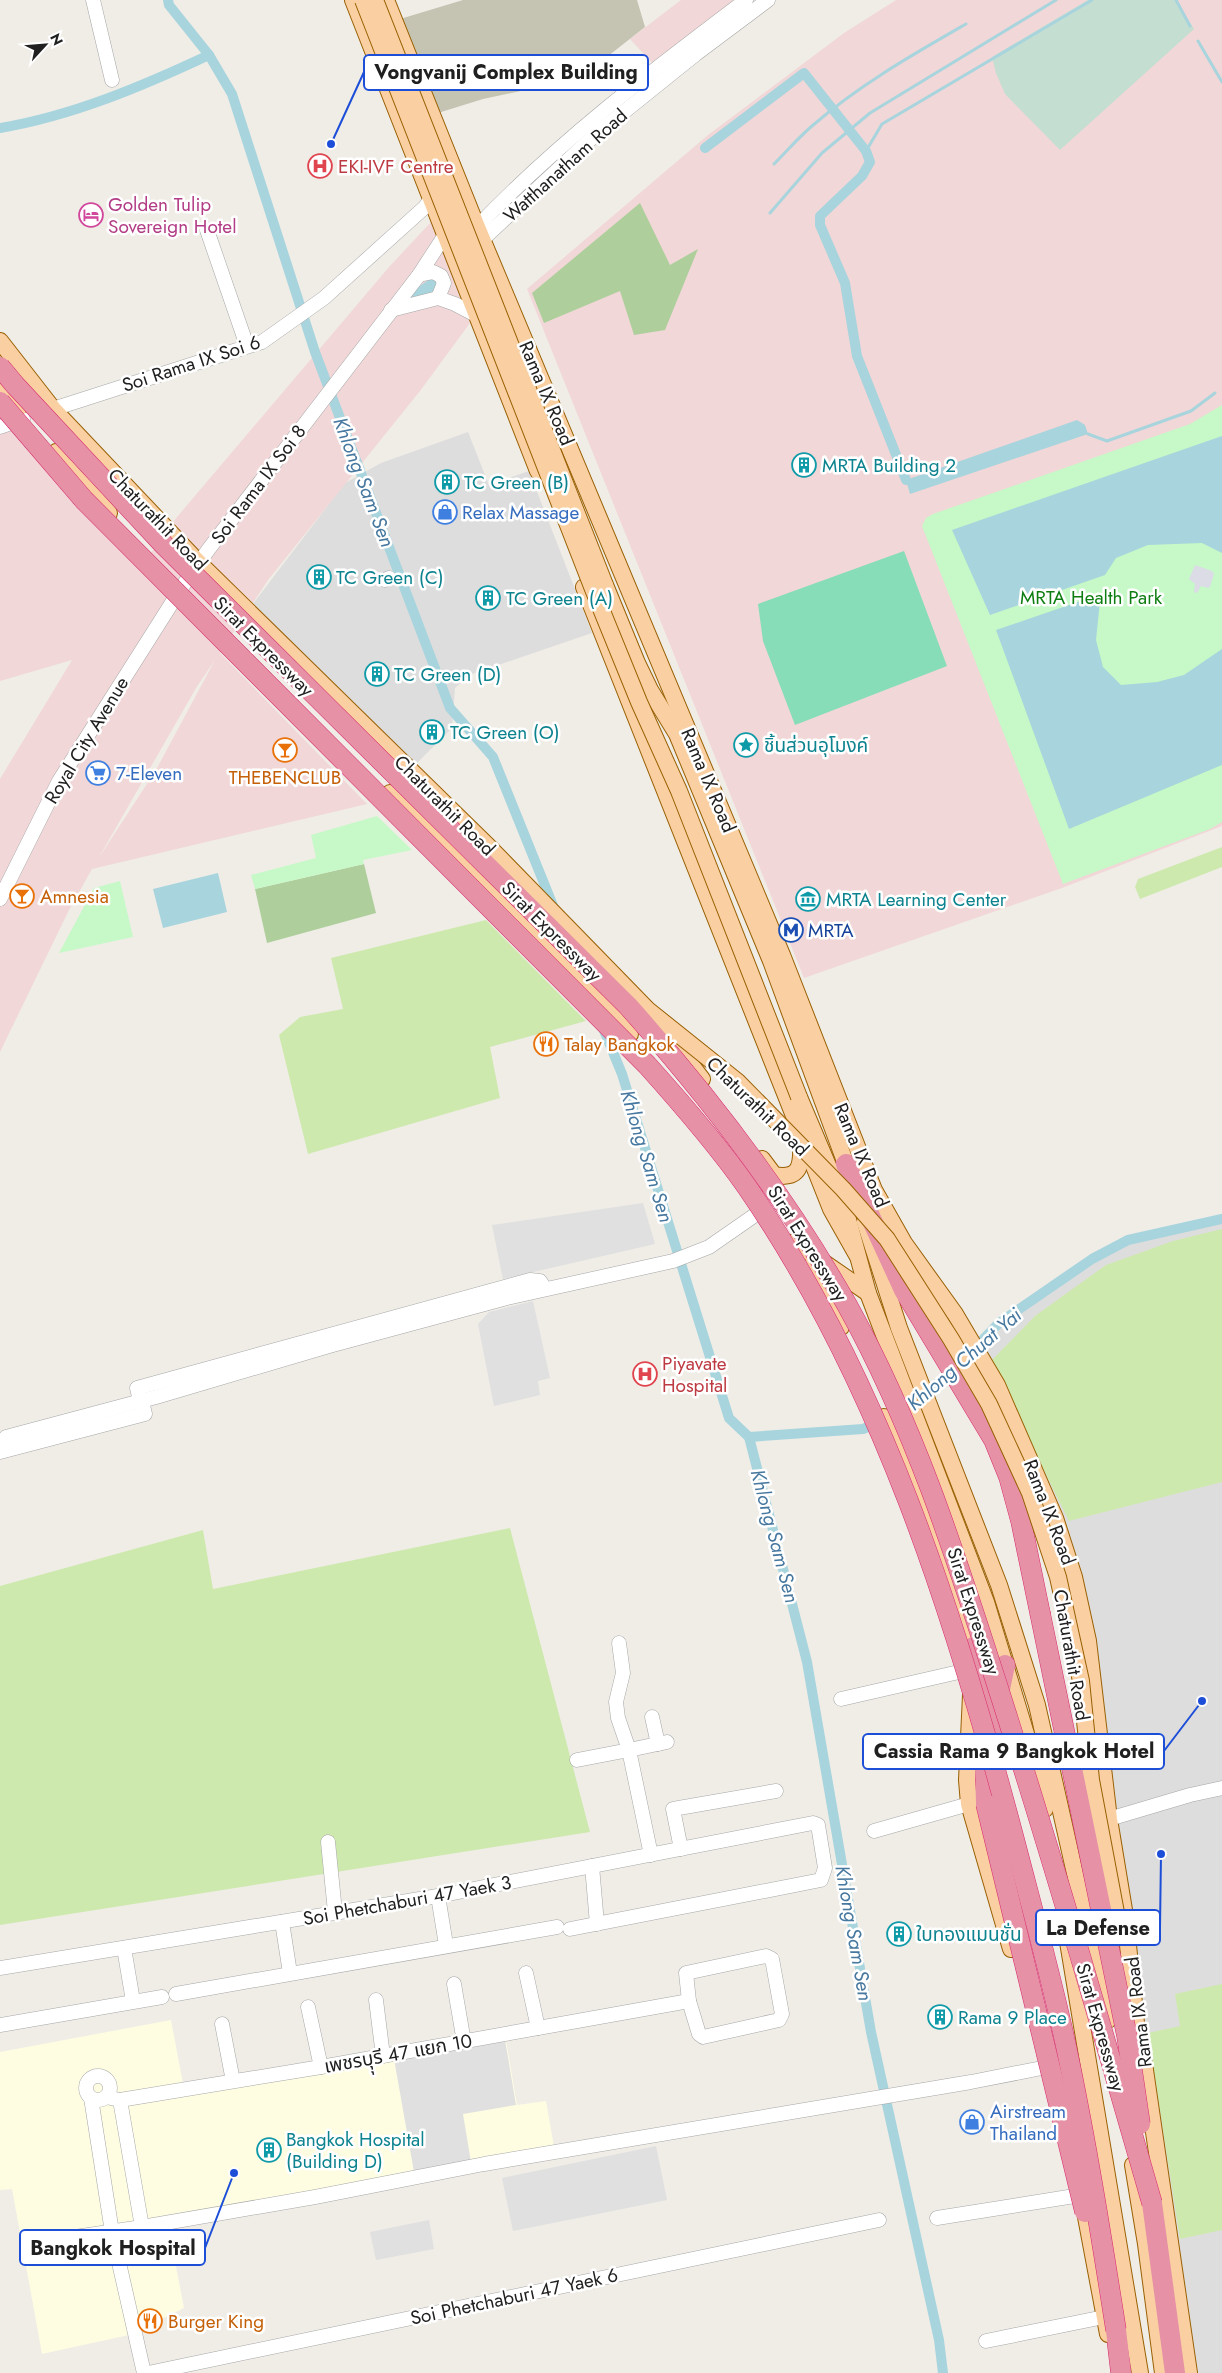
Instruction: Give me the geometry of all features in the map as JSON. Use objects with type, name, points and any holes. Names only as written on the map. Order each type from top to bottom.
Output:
[{"type":"highway","name":"Sirat Expressway","points":[[0,367],[170,552],[628,1006],[686,1071],[733,1131],[780,1197],[848,1306],[883,1376],[916,1450],[948,1532],[1024,1769],[1152,2203],[1175,2373]]},
{"type":"highway","name":"Sirat Expressway","points":[[0,402],[84,500],[647,1065],[698,1123],[747,1187],[794,1261],[838,1341],[902,1485],[919,1528],[986,1734],[1065,2044],[1086,2147],[1110,2323],[1121,2373]]},
{"type":"highway","points":[[846,1164],[904,1290],[994,1440],[1009,1477],[1021,1521],[1127,2036],[1152,2203]]},
{"type":"highway","points":[[973,1647],[994,1720]]},
{"type":"highway","points":[[1005,1665],[977,1804],[1074,2166],[1110,2323]]},
{"type":"main road","name":"Rama IX Road","points":[[353,0],[621,684],[713,908],[801,1136],[831,1209],[857,1255]]},
{"type":"main road","name":"Rama IX Road","points":[[363,0],[593,589],[639,702],[679,790],[799,1096],[843,1201],[868,1292],[986,1602],[1032,1757],[1051,1834],[1079,2016],[1140,2373]]},
{"type":"main road","name":"Rama IX Road","points":[[375,0],[637,663],[650,690],[677,734],[771,961],[846,1164],[899,1328],[999,1585],[1037,1705],[1060,1816],[1110,2029],[1146,2244],[1163,2373]]},
{"type":"main road","name":"Rama IX Road","points":[[386,0],[480,233],[806,1018],[874,1190],[904,1243],[955,1314],[997,1385],[1054,1518],[1074,1577],[1094,1675],[1109,1819],[1130,1948],[1136,2023],[1145,2070],[1189,2373]]},
{"type":"main road","points":[[455,260],[480,233]]},
{"type":"main road","name":"Chaturathit Road","points":[[0,341],[53,409],[198,562],[492,850],[648,1010],[738,1082],[843,1189],[886,1239],[936,1314],[989,1404],[1030,1493],[1058,1578],[1080,1682],[1092,1790],[1136,2023]]},
{"type":"main road","name":"Chaturathit Road","points":[[0,388],[119,524],[536,936],[660,1066],[720,1138],[770,1205],[827,1299],[922,1500],[973,1647]]},
{"type":"main road","points":[[602,525],[677,734]]},
{"type":"main road","points":[[713,908],[722,914],[731,913],[744,896]]},
{"type":"main road","points":[[721,930],[726,921],[732,917],[754,919]]},
{"type":"main road","points":[[771,961],[806,1018]]},
{"type":"main road","points":[[648,1010],[774,1175],[778,1188],[770,1205]]},
{"type":"main road","points":[[774,1175],[787,1177],[795,1173],[802,1162],[801,1136]]},
{"type":"main road","points":[[874,1190],[904,1290]]},
{"type":"main road","points":[[794,1242],[868,1292]]},
{"type":"main road","points":[[973,1647],[967,1770],[1042,2068],[1071,2145],[1110,2323],[1114,2373]]},
{"type":"main road","points":[[1060,1816],[1109,1819]]},
{"type":"main road","points":[[1063,1909],[1069,1916],[1076,1915],[1080,1899]]},
{"type":"main road","points":[[1134,2169],[1145,2070]]},
{"type":"street","points":[[93,0],[112,80]]},
{"type":"street","name":"Watthanatham Road","points":[[480,233],[544,164],[603,112],[746,0]]},
{"type":"street","name":"Watthanatham Road","points":[[480,233],[594,136],[696,54],[768,0]]},
{"type":"street","name":"Soi Rama IX Soi 6","points":[[53,409],[262,342],[324,298],[425,207],[431,199]]},
{"type":"street","points":[[207,230],[248,346]]},
{"type":"street","name":"Soi Rama IX Soi 8","points":[[182,586],[198,562],[419,275],[445,235]]},
{"type":"street","points":[[419,275],[433,272],[441,276],[444,283],[438,298]]},
{"type":"street","points":[[391,310],[438,298],[476,315]]},
{"type":"street","points":[[0,426],[26,418]]},
{"type":"street","name":"Royal City Avenue","points":[[0,899],[59,781],[182,586]]},
{"type":"street","points":[[0,1446],[6,1437],[173,1385],[328,1340],[467,1302],[545,1289],[673,1261],[720,1240],[770,1205]]},
{"type":"street","points":[[0,1452],[145,1414],[140,1396]]},
{"type":"street","points":[[619,1643],[623,1673],[616,1702],[618,1718],[629,1750],[651,1854]]},
{"type":"street","points":[[840,1700],[972,1668]]},
{"type":"street","points":[[577,1760],[662,1743],[652,1717]]},
{"type":"street","points":[[1109,1819],[1190,1795],[1222,1788]]},
{"type":"street","points":[[681,1849],[673,1809],[776,1791]]},
{"type":"street","points":[[874,1831],[977,1804]]},
{"type":"street","name":"Soi Phetchaburi 47 Yaek 3","points":[[0,1968],[438,1896],[813,1823],[818,1825],[824,1860],[824,1873],[821,1880],[597,1924]]},
{"type":"street","points":[[328,1842],[335,1912]]},
{"type":"street","points":[[0,2025],[446,1946],[597,1924],[592,1866]]},
{"type":"street","points":[[438,1896],[446,1946]]},
{"type":"street","points":[[282,1922],[290,1973]]},
{"type":"street","points":[[124,1948],[133,2001]]},
{"type":"street","points":[[769,1956],[772,1959],[782,2014],[780,2020],[703,2037],[696,2029],[689,2001],[685,1976],[687,1972],[769,1956]]},
{"type":"street","points":[[526,1972],[538,2028]]},
{"type":"street","points":[[454,1984],[464,2042]]},
{"type":"street","points":[[376,2000],[383,2056]]},
{"type":"street","name":"เพชรบุุรี 47 แยก 10","points":[[106,2097],[120,2100],[321,2067],[689,2001]]},
{"type":"street","points":[[308,2007],[321,2067]]},
{"type":"street","points":[[222,2024],[233,2081]]},
{"type":"street","points":[[35,2243],[112,2232],[315,2197],[437,2172],[971,2082],[1042,2068]]},
{"type":"street","points":[[91,2098],[99,2100],[106,2097],[110,2090],[109,2083],[104,2077],[96,2076],[87,2084],[87,2092],[91,2098],[112,2232],[144,2373]]},
{"type":"street","points":[[120,2100],[142,2227]]},
{"type":"street","points":[[937,2218],[1081,2195]]},
{"type":"street","name":"Soi Phetchaburi 47 Yaek 6","points":[[148,2373],[879,2220]]},
{"type":"street","points":[[986,2341],[1110,2323]]},
{"type":"shaded area","points":[[463,0],[637,0],[645,27],[570,86],[568,81],[483,99],[438,113],[400,19]]},
{"type":"shaded area","points":[[681,0],[741,0],[655,66],[630,39]]},
{"type":"shaded area","points":[[896,0],[1222,0],[1222,826],[1062,888],[804,978],[527,289],[708,135],[844,33]]},
{"type":"shaded area","points":[[1088,0],[1176,0],[1194,29],[1060,150],[1005,94],[996,73],[992,57]]},
{"type":"shaded area","points":[[431,222],[470,323],[420,391],[268,580],[220,653],[367,804],[92,869],[69,910],[0,1052],[0,779],[72,660],[0,681],[0,407],[140,568],[177,517],[389,267]],"holes":[[[215,660],[156,770],[98,859],[196,688]]]},
{"type":"shaded area","points":[[468,432],[489,485],[529,471],[592,633],[469,675],[455,688],[452,728],[414,766],[252,605],[345,483],[381,463]]},
{"type":"shaded area","points":[[1195,565],[1212,571],[1214,574],[1210,587],[1201,586],[1197,593],[1194,592],[1195,584],[1189,579]]},
{"type":"shaded area","points":[[643,1203],[655,1244],[503,1279],[492,1225]]},
{"type":"shaded area","points":[[1222,1219],[1222,2373],[1197,2373],[1055,1553],[967,1356],[999,1323],[1092,1259],[1128,1240]]},
{"type":"shaded area","points":[[533,1301],[550,1378],[538,1381],[540,1395],[494,1406],[478,1324],[489,1312]]},
{"type":"shaded area","points":[[171,2020],[184,2089],[505,2035],[517,2105],[546,2101],[556,2158],[168,2225],[184,2308],[129,2335],[42,2354],[12,2189],[0,2190],[0,2052]]},
{"type":"shaded area","points":[[505,2040],[516,2105],[463,2114],[471,2162],[414,2172],[394,2059]]},
{"type":"shaded area","points":[[656,2146],[667,2200],[513,2231],[502,2178]]},
{"type":"shaded area","points":[[429,2220],[434,2249],[376,2260],[370,2232]]},
{"type":"green space","points":[[640,203],[670,265],[698,249],[665,330],[634,335],[620,291],[544,323],[532,293]]},
{"type":"green space","name":"MRTA Health Park","points":[[1222,405],[1222,822],[1210,829],[1063,884],[922,526],[926,518],[933,514],[1190,424]]},
{"type":"green space","points":[[904,551],[947,666],[795,725],[763,641],[758,604]]},
{"type":"green space","points":[[377,816],[412,850],[363,860],[364,864],[255,889],[251,875],[316,858],[311,835]]},
{"type":"green space","points":[[1222,847],[1222,867],[1140,899],[1135,887],[1138,879]]},
{"type":"green space","points":[[364,864],[376,913],[267,943],[255,889]]},
{"type":"green space","points":[[120,881],[133,937],[59,953],[94,888]]},
{"type":"green space","points":[[486,920],[586,1021],[490,1047],[500,1098],[308,1154],[279,1035],[300,1017],[343,1009],[331,958]]},
{"type":"green space","points":[[1222,1229],[1222,1482],[1069,1521],[990,1362],[1035,1316],[1106,1265],[1173,1241]]},
{"type":"green space","points":[[510,1528],[590,1832],[0,1925],[0,1586],[203,1530],[213,1589]]},
{"type":"green space","points":[[1222,1984],[1222,2230],[1180,2239],[1148,2033],[1180,2026],[1175,1994]]},
{"type":"water","points":[[433,277],[440,287],[432,293],[408,298],[421,285]]},
{"type":"water","points":[[1077,420],[1085,425],[1088,434],[910,494],[906,480]]},
{"type":"water","points":[[1222,436],[1222,553],[1202,543],[1148,545],[1116,558],[1105,575],[990,615],[952,530]]},
{"type":"water","points":[[1098,595],[1100,601],[1096,640],[1103,667],[1121,685],[1157,682],[1184,675],[1222,649],[1222,765],[1069,829],[996,630]]},
{"type":"water","points":[[218,873],[227,912],[163,928],[153,889]]},
{"type":"waterway","name":"Khlong Sam Sen","points":[[168,0],[169,5],[209,55],[232,94],[315,352],[450,708],[493,757],[554,908]]},
{"type":"waterway","points":[[770,213],[822,153],[870,113],[1056,0]]},
{"type":"waterway","points":[[866,151],[882,124],[1092,0]]},
{"type":"waterway","points":[[1176,0],[1190,26]]},
{"type":"waterway","points":[[774,164],[807,131],[848,97],[906,59],[966,24]]},
{"type":"waterway","points":[[1198,41],[1222,82]]},
{"type":"waterway","points":[[0,128],[54,116],[107,99],[209,55]]},
{"type":"waterway","points":[[705,148],[804,73],[866,151],[870,162],[862,176],[820,216],[820,225],[845,283],[857,356],[906,480]]},
{"type":"waterway","points":[[1088,434],[1107,441],[1191,411],[1215,393]]},
{"type":"waterway","name":"Khlong Sam Sen","points":[[603,1028],[622,1074],[729,1418],[749,1437],[807,1662],[871,2032],[939,2340],[943,2373]]},
{"type":"waterway","name":"Khlong Chuat Yai","points":[[972,1351],[999,1323],[1092,1259],[1128,1240],[1222,1219]]},
{"type":"waterway","name":"Khlong Chuat Yai","points":[[922,1397],[955,1369]]},
{"type":"waterway","name":"Khlong Chuat Yai","points":[[749,1437],[863,1429],[878,1423]]},
{"type":"place","name":"Vongvanij Complex Building","points":[[331,144]]},
{"type":"place","name":"EKI-IVF Centre","points":[[320,166]]},
{"type":"place","name":"Golden Tulip Sovereign Hotel","points":[[91,215]]},
{"type":"place","name":"MRTA Building 2","points":[[804,465]]},
{"type":"place","name":"TC Green (B)","points":[[447,482]]},
{"type":"place","name":"Relax Massage","points":[[445,512]]},
{"type":"place","name":"TC Green (C)","points":[[319,577]]},
{"type":"place","name":"TC Green (A)","points":[[488,598]]},
{"type":"place","name":"TC Green (D)","points":[[377,674]]},
{"type":"place","name":"TC Green (O)","points":[[432,732]]},
{"type":"place","name":"ชิ้นส่วนอุโมงค์","points":[[746,745]]},
{"type":"place","name":"THEBENCLUB","points":[[285,750]]},
{"type":"place","name":"7-Eleven","points":[[98,773]]},
{"type":"place","name":"Amnesia","points":[[22,896]]},
{"type":"place","name":"MRTA Learning Center","points":[[808,899]]},
{"type":"place","name":"MRTA","points":[[791,930]]},
{"type":"place","name":"Talay Bangkok","points":[[546,1044]]},
{"type":"place","name":"Piyavate Hospital","points":[[645,1374]]},
{"type":"place","name":"Cassia Rama 9 Bangkok Hotel","points":[[1202,1701]]},
{"type":"place","name":"La Defense","points":[[1161,1854]]},
{"type":"place","name":"ใบทองแมนชั่น","points":[[899,1934]]},
{"type":"place","name":"Rama 9 Place","points":[[940,2017]]},
{"type":"place","name":"Airstream Thailand","points":[[972,2122]]},
{"type":"place","name":"Bangkok Hospital (Building D)","points":[[269,2150]]},
{"type":"place","name":"Bangkok Hospital","points":[[234,2173]]},
{"type":"place","name":"Burger King","points":[[150,2321]]}]
